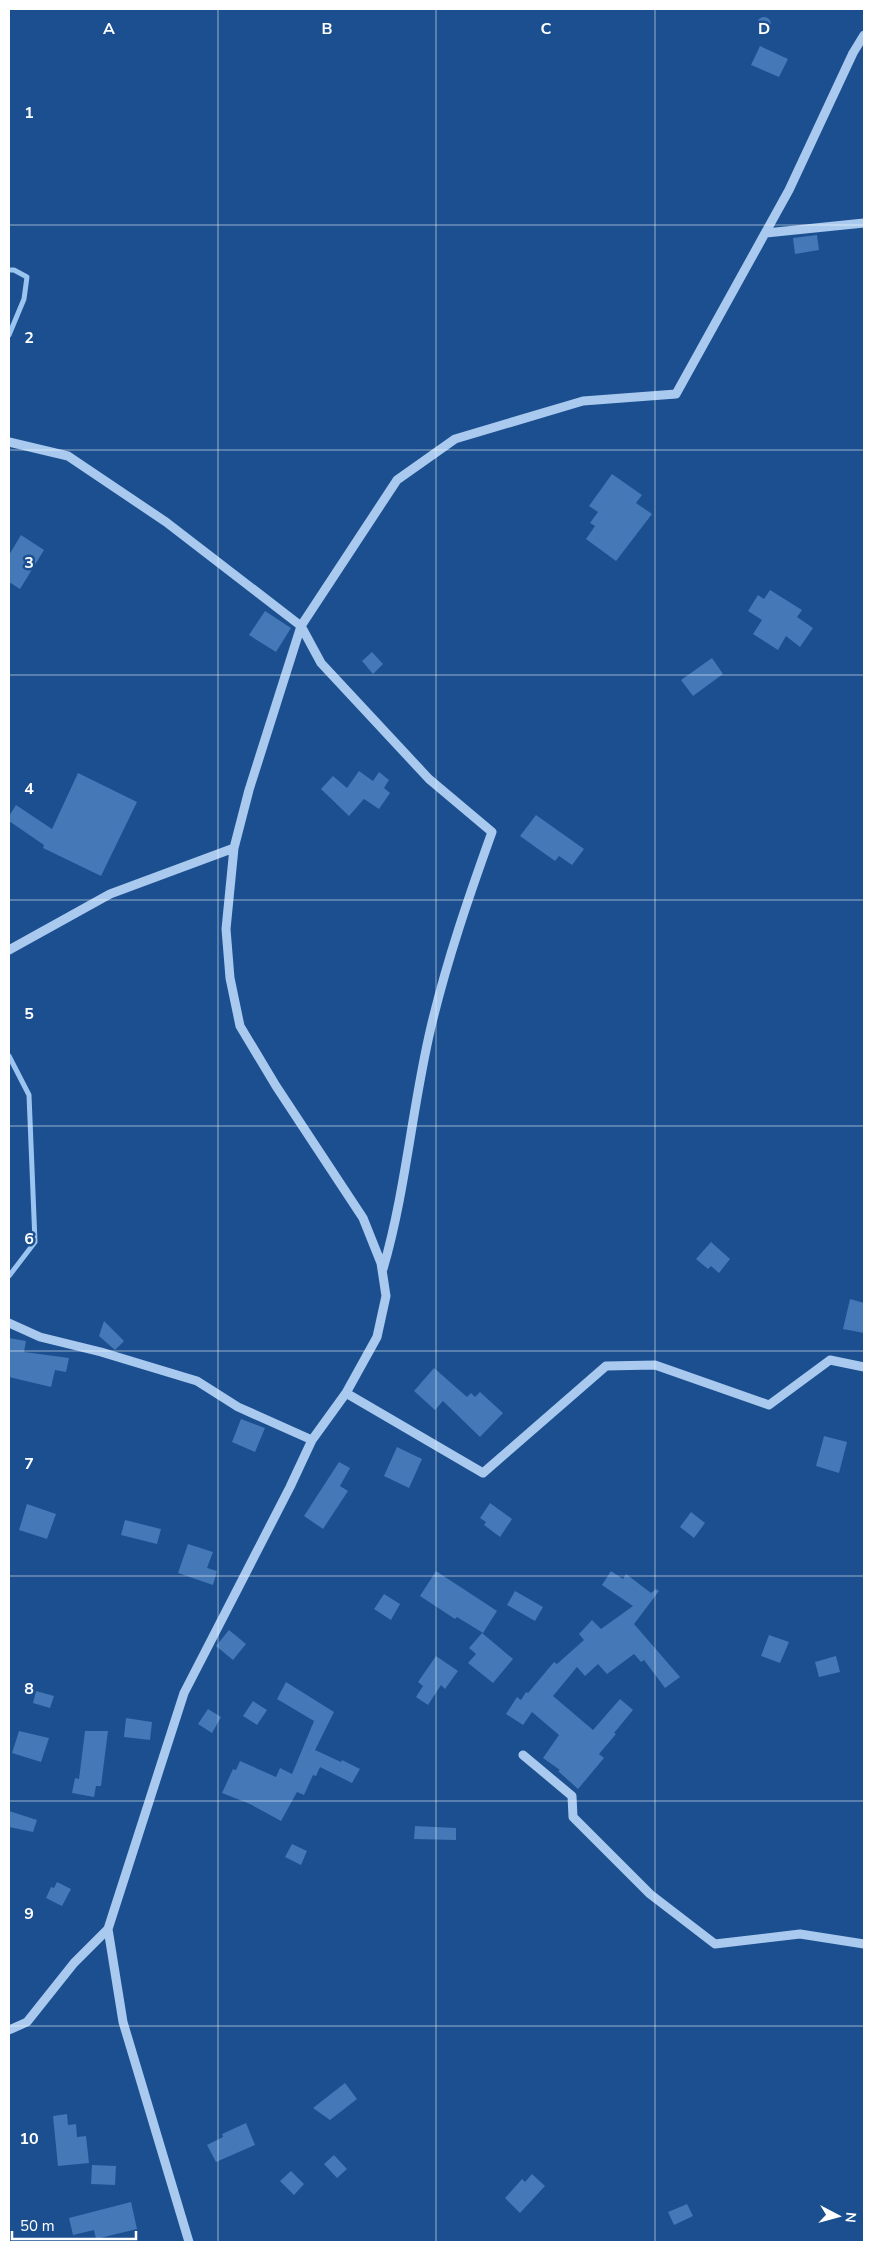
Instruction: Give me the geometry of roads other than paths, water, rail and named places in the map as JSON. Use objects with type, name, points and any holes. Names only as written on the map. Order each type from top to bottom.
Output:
[{"type":"street","points":[[189,2242],[123,2022],[108,1929],[184,1693],[290,1487],[312,1440],[346,1393],[377,1336],[386,1296],[382,1271],[362,1218],[276,1086],[240,1026],[230,978],[226,929],[234,848],[249,790],[301,626],[397,480],[454,439],[583,400],[676,394],[788,190],[853,53],[864,35]]},
{"type":"street","points":[[766,232],[864,223]]},
{"type":"street","points":[[9,442],[68,456],[166,522],[301,626],[321,663],[429,779],[492,832],[459,922],[431,1028],[393,1234],[382,1271]]},
{"type":"street","points":[[9,950],[110,894],[234,848]]},
{"type":"street","points":[[9,1324],[40,1337],[101,1352],[197,1381],[238,1407],[312,1440]]},
{"type":"street","points":[[346,1393],[483,1474],[606,1366],[655,1365],[769,1404],[830,1360],[864,1367]]},
{"type":"street","points":[[523,1755],[572,1796],[573,1817],[650,1894],[715,1944],[800,1934],[864,1944]]},
{"type":"street","points":[[9,2030],[27,2022],[74,1963],[108,1929]]},
{"type":"waterway","points":[[9,270],[14,270],[27,277],[24,299],[9,335]]},
{"type":"waterway","points":[[9,1056],[29,1095],[35,1242],[9,1276]]}]
